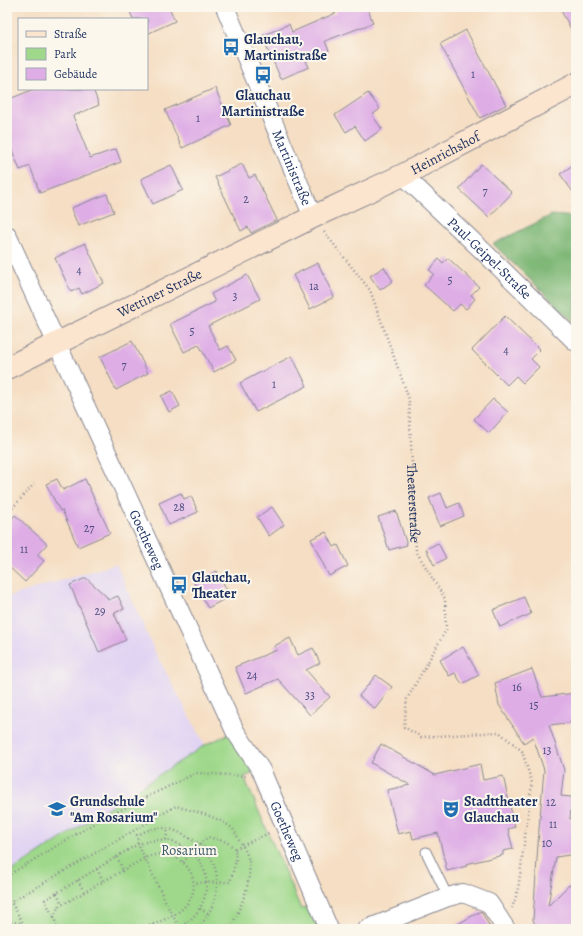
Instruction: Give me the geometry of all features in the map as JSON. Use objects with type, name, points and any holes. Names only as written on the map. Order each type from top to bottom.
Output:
[{"type":"street","name":"Martinistraße","points":[[225,7],[313,217]]},
{"type":"street","name":"Heinrichshof","points":[[313,217],[403,175],[576,84]]},
{"type":"street","name":"Paul-Geipel-Straße","points":[[403,175],[576,342]]},
{"type":"street","name":"Wettiner Straße","points":[[7,368],[313,217]]},
{"type":"street","name":"Goetheweg","points":[[7,235],[235,731],[261,770],[329,929]]},
{"type":"street","points":[[367,929],[448,897],[463,893],[489,903],[506,928]]},
{"type":"lane","points":[[426,852],[448,897]]},
{"type":"path","name":"Theaterstraße","points":[[313,217],[370,290],[409,399],[416,551],[445,599],[446,630],[408,699],[404,727],[421,737],[500,732],[522,751],[532,783],[518,890],[506,928]]},
{"type":"path","points":[[7,514],[34,484]]},
{"type":"path","points":[[7,876],[98,821],[196,772],[244,777]]},
{"type":"path","points":[[26,929],[11,902],[176,806],[198,812],[221,822],[233,830],[243,846],[249,862],[248,880],[238,913],[230,929]]},
{"type":"path","points":[[235,849],[285,826]]},
{"type":"path","points":[[166,840],[168,828]]},
{"type":"path","points":[[59,929],[46,900],[138,844],[152,840],[166,840],[178,843],[193,852],[202,864],[206,883],[205,897],[200,909],[191,920],[178,929],[138,844],[137,835],[152,829],[168,828],[183,834],[200,844],[212,859],[216,871],[217,882],[215,900],[208,914],[199,927],[195,929]]},
{"type":"path","points":[[183,862],[208,837],[227,842],[235,849],[236,861],[230,882],[194,883]]},
{"type":"path","points":[[54,917],[58,907],[62,904],[145,858],[153,854],[173,856],[183,862],[190,870],[194,883],[193,892],[189,902],[180,911],[142,929]]},
{"type":"path","points":[[117,857],[123,870]]},
{"type":"path","points":[[97,869],[103,881]]},
{"type":"path","points":[[78,880],[84,892]]},
{"type":"path","points":[[57,893],[62,904]]},
{"type":"path","points":[[200,909],[208,914]]},
{"type":"path","points":[[7,922],[22,923]]},
{"type":"path","points":[[152,924],[154,929]]},
{"type":"shaded area","points":[[116,564],[155,652],[205,745],[7,874],[7,597]]},
{"type":"green space","points":[[552,215],[576,217],[576,324],[493,244]]},
{"type":"green space","name":"Rosarium","points":[[235,731],[261,770],[244,777],[301,909],[318,902],[329,929],[7,929],[7,874],[205,745]]},
{"type":"building","points":[[128,7],[169,7],[175,21],[148,34],[148,18],[133,18]]},
{"type":"building","points":[[334,7],[367,7],[373,23],[325,41],[329,51],[306,61],[309,67],[281,79],[262,36],[289,24],[292,32],[336,13]]},
{"type":"building","points":[[559,7],[576,7],[576,38]]},
{"type":"building","points":[[466,30],[506,105],[480,118],[440,44]]},
{"type":"building","points":[[215,88],[231,125],[182,148],[165,110]]},
{"type":"building","points":[[32,90],[93,90],[99,105],[73,116],[90,158],[116,149],[121,162],[40,193],[30,166],[20,170],[7,138],[7,100]]},
{"type":"building","points":[[368,93],[380,109],[372,115],[382,129],[365,141],[355,126],[346,132],[335,115]]},
{"type":"building","points":[[576,163],[576,196],[560,174]]},
{"type":"building","points":[[242,164],[249,178],[255,175],[277,220],[251,233],[248,227],[241,231],[215,177]]},
{"type":"building","points":[[481,164],[512,193],[489,217],[459,189]]},
{"type":"building","points":[[171,165],[183,190],[153,204],[141,179]]},
{"type":"building","points":[[107,194],[114,212],[78,226],[71,208]]},
{"type":"building","points":[[85,243],[104,283],[82,294],[79,288],[71,292],[55,258]]},
{"type":"building","points":[[448,258],[479,287],[471,295],[475,299],[466,309],[460,304],[453,311],[424,285],[434,274],[429,270],[439,259],[443,263]]},
{"type":"building","points":[[318,263],[334,297],[310,309],[293,275]]},
{"type":"building","points":[[384,267],[393,281],[380,290],[370,276]]},
{"type":"building","points":[[247,275],[260,299],[208,326],[220,350],[228,346],[236,360],[214,372],[199,345],[184,352],[170,324],[215,302],[211,294]]},
{"type":"building","points":[[505,316],[540,350],[531,359],[539,367],[523,383],[516,376],[507,385],[472,350]]},
{"type":"building","points":[[132,341],[148,373],[116,390],[100,357]]},
{"type":"building","points":[[292,356],[307,386],[256,412],[240,383]]},
{"type":"building","points":[[172,391],[180,406],[169,412],[161,396]]},
{"type":"building","points":[[493,399],[508,412],[489,433],[474,419]]},
{"type":"building","points":[[57,479],[63,490],[85,479],[110,533],[78,547],[62,510],[60,511],[46,484]]},
{"type":"building","points":[[181,493],[184,499],[191,496],[198,512],[169,525],[159,503]]},
{"type":"building","points":[[441,493],[447,508],[459,503],[464,516],[440,526],[429,498]]},
{"type":"building","points":[[272,507],[284,525],[269,536],[257,517]]},
{"type":"building","points":[[396,511],[407,545],[389,550],[378,517]]},
{"type":"building","points":[[15,515],[47,544],[37,555],[44,561],[25,582],[7,565],[7,524]]},
{"type":"building","points":[[326,532],[334,547],[338,545],[348,566],[329,576],[311,539]]},
{"type":"building","points":[[438,543],[446,558],[434,565],[426,549]]},
{"type":"building","points":[[217,571],[230,596],[208,608],[194,583]]},
{"type":"building","points":[[86,578],[106,596],[108,600],[118,596],[124,609],[114,613],[126,640],[99,652],[70,585]]},
{"type":"building","points":[[524,597],[531,614],[500,627],[493,610]]},
{"type":"building","points":[[290,638],[298,655],[313,648],[320,663],[306,670],[330,697],[310,715],[278,679],[246,693],[235,667],[277,650],[274,646]]},
{"type":"building","points":[[463,647],[479,675],[462,684],[455,673],[449,676],[440,660]]},
{"type":"building","points":[[532,669],[542,697],[576,693],[576,722],[549,725],[564,770],[561,796],[572,797],[570,819],[576,820],[576,854],[556,857],[548,906],[569,885],[576,892],[576,929],[537,929],[533,920],[544,770],[533,737],[524,743],[499,705],[495,683]]},
{"type":"building","points":[[376,675],[392,687],[375,709],[359,696]]},
{"type":"building","name":"Stadttheater Glauchau","points":[[381,744],[435,775],[480,764],[483,780],[503,776],[515,827],[508,829],[513,849],[503,851],[503,855],[466,864],[467,866],[447,871],[438,833],[413,839],[411,831],[398,834],[387,790],[410,785],[371,763]]},
{"type":"building","points":[[481,911],[491,929],[449,929]]},
{"type":"place","name":"Glauchau, Martinistraße","points":[[231,47]]},
{"type":"place","name":"Glauchau Martinistraße","points":[[263,75]]},
{"type":"place","name":"Glauchau, Theater","points":[[179,585]]},
{"type":"place","name":"Grundschule \"Am Rosarium\"","points":[[57,809]]},
{"type":"place","name":"Stadttheater Glauchau","points":[[451,809]]}]
